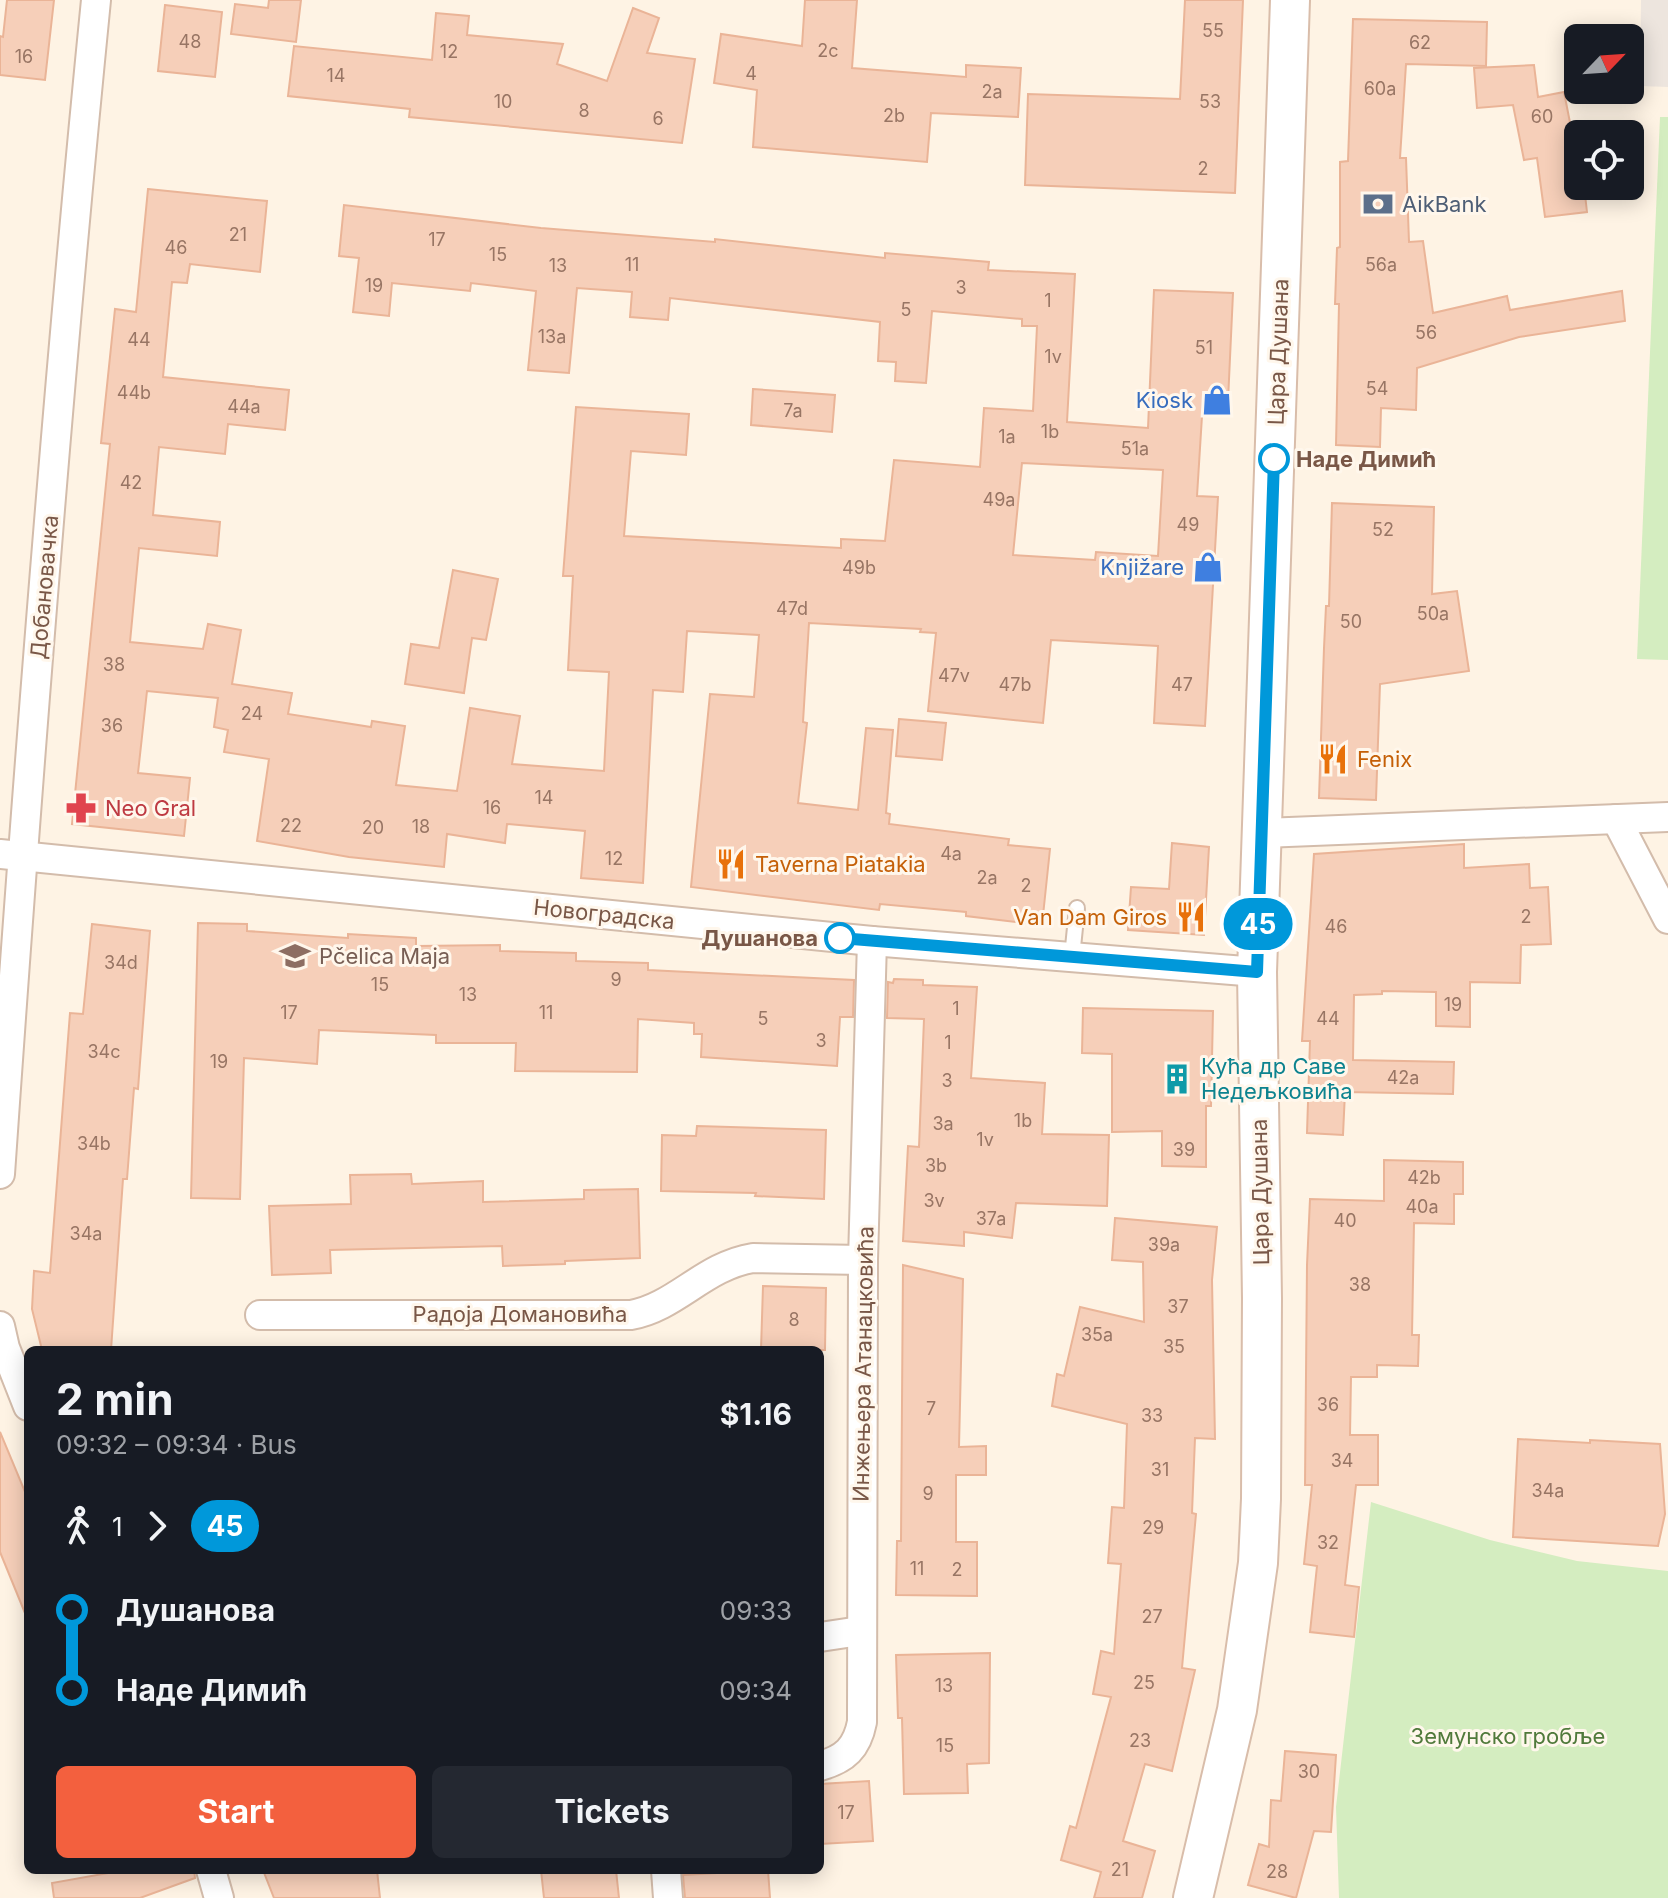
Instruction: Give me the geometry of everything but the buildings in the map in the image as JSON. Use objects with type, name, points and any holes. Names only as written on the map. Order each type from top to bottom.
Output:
[{"type":"main road","name":"Цара Душана","points":[[1193,1898],[1237,1710],[1258,1563],[1262,1298],[1257,972],[1290,0]]},
{"type":"street","name":"Добановачка","points":[[0,1174],[11,855],[96,0]]},
{"type":"street","points":[[1261,833],[1668,817]]},
{"type":"street","points":[[1616,819],[1668,919]]},
{"type":"street","name":"Новоградска","points":[[11,855],[872,941],[1257,972]]},
{"type":"street","name":"Инжењера Атанацковића","points":[[824,1765],[848,1754],[859,1738],[862,1722],[863,1260],[872,941]]},
{"type":"street","name":"Радоја Домановића","points":[[260,1315],[631,1315],[659,1305],[706,1275],[736,1261],[753,1258],[863,1260]]},
{"type":"street","points":[[0,1326],[5,1348],[24,1396]]},
{"type":"street","points":[[824,1636],[860,1631]]},
{"type":"street","points":[[212,1874],[219,1898]]},
{"type":"street","points":[[666,1874],[668,1898]]},
{"type":"lane","points":[[1072,957],[1077,908]]},
{"type":"shaded area","points":[[1641,0],[1668,0],[1668,87],[1644,86],[1644,24],[1641,24]]},
{"type":"green space","points":[[1660,117],[1668,117],[1668,660],[1637,659]]},
{"type":"green space","name":"Земунско гробље","points":[[1371,1502],[1490,1540],[1577,1561],[1668,1571],[1668,1898],[1339,1898],[1336,1807]]},
{"type":"bus line","name":"45","points":[[840,938],[1257,972],[1274,459]]},
{"type":"place","name":"AikBank","points":[[1378,204]]},
{"type":"place","name":"Kiosk","points":[[1217,400]]},
{"type":"place","name":"Наде Димић","points":[[1274,459]]},
{"type":"place","name":"Knjižare","points":[[1208,567]]},
{"type":"place","name":"Fenix","points":[[1333,759]]},
{"type":"place","name":"Neo Gral","points":[[81,808]]},
{"type":"place","name":"Taverna Piatakia","points":[[731,864]]},
{"type":"place","name":"Van Dam Giros","points":[[1191,917]]},
{"type":"place","name":"Душанова","points":[[840,938]]},
{"type":"place","name":"Pčelica Maja","points":[[295,956]]},
{"type":"place","name":"Кућа др Саве Недељковића","points":[[1177,1079]]}]
